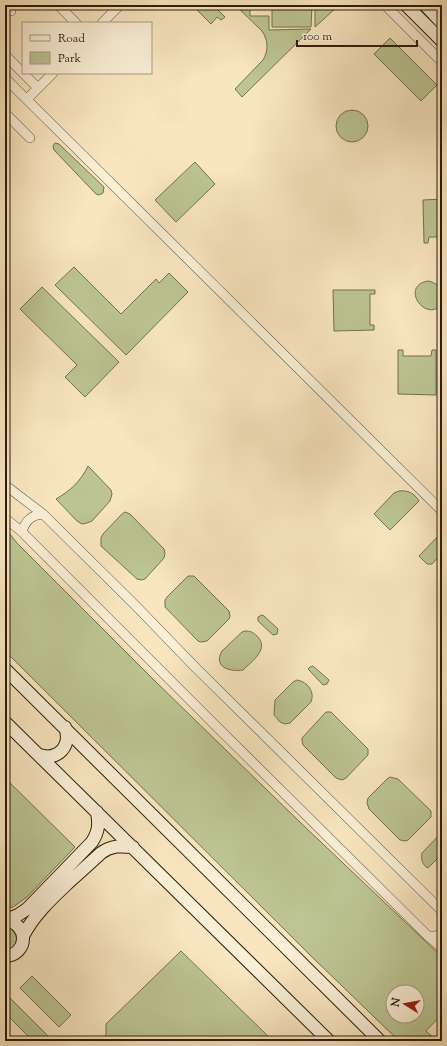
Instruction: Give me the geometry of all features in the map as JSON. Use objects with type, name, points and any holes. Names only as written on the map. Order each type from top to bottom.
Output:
[{"type":"street","points":[[58,5],[75,22]]},
{"type":"street","points":[[385,5],[442,62]]},
{"type":"street","points":[[406,5],[442,41]]},
{"type":"street","points":[[425,5],[442,23]]},
{"type":"street","points":[[103,22],[114,7]]},
{"type":"street","points":[[8,57],[22,71]]},
{"type":"street","points":[[24,74],[38,88]]},
{"type":"street","points":[[27,99],[52,74]]},
{"type":"street","points":[[5,78],[442,511]]},
{"type":"street","points":[[5,113],[30,138]]},
{"type":"street","points":[[5,485],[43,514],[195,667],[442,911]]},
{"type":"street","points":[[22,532],[26,521],[37,514],[43,514]]},
{"type":"street","points":[[5,518],[22,532],[428,936],[442,948]]},
{"type":"street","points":[[5,669],[380,1041]]},
{"type":"street","points":[[5,722],[329,1041]]},
{"type":"street","points":[[39,755],[48,757],[56,755],[60,752],[67,741],[65,728]]},
{"type":"street","points":[[5,956],[13,955],[17,952],[22,944],[23,936],[28,925],[52,899],[92,842],[99,828],[97,812]]},
{"type":"street","points":[[6,920],[22,913],[73,871],[92,861],[107,849],[115,846],[133,847]]},
{"type":"street","points":[[6,920],[12,921],[17,925],[23,936]]},
{"type":"street","points":[[428,936],[442,934]]},
{"type":"green space","points":[[192,5],[213,5],[225,17],[221,20],[217,17],[211,24]]},
{"type":"green space","points":[[235,5],[250,5],[250,16],[269,16],[269,30],[311,29],[242,97],[235,89],[263,60],[267,45],[266,38],[262,31]]},
{"type":"green space","points":[[272,5],[312,5],[311,27],[272,27]]},
{"type":"green space","points":[[315,5],[333,5],[336,8],[315,27]]},
{"type":"green space","points":[[390,38],[437,85],[421,101],[374,54]]},
{"type":"green space","points":[[352,110],[363,115],[368,126],[363,137],[352,142],[341,137],[336,126],[341,115]]},
{"type":"green space","points":[[55,143],[59,144],[104,187],[103,193],[99,195],[96,194],[54,150],[53,146]]},
{"type":"green space","points":[[195,162],[215,184],[176,222],[155,200]]},
{"type":"green space","points":[[442,199],[442,237],[429,237],[428,243],[424,243],[423,200]]},
{"type":"green space","points":[[74,267],[121,314],[156,279],[159,283],[169,273],[188,292],[126,355],[55,285]]},
{"type":"green space","points":[[428,281],[434,283],[442,289],[442,304],[436,309],[429,310],[423,307],[415,296],[416,290],[420,284]]},
{"type":"green space","points":[[42,287],[119,362],[85,397],[65,377],[77,365],[20,309]]},
{"type":"green space","points":[[333,290],[375,290],[375,294],[370,294],[370,325],[374,325],[374,330],[334,331]]},
{"type":"green space","points":[[398,350],[403,350],[403,356],[431,356],[432,350],[436,350],[436,395],[398,394]]},
{"type":"green space","points":[[88,466],[111,490],[112,494],[110,501],[92,521],[82,524],[77,521],[56,499],[75,485]]},
{"type":"green space","points":[[399,491],[410,493],[419,501],[390,530],[374,514],[394,493]]},
{"type":"green space","points":[[125,512],[130,514],[164,549],[165,553],[164,558],[145,579],[142,580],[137,579],[101,546],[101,538],[103,534]]},
{"type":"green space","points":[[5,528],[17,543],[156,682],[442,957],[442,1014],[426,1031],[437,1041],[399,1041],[311,956],[5,651]]},
{"type":"green space","points":[[442,532],[442,553],[432,564],[427,564],[419,556]]},
{"type":"green space","points":[[188,576],[194,576],[229,611],[229,619],[207,641],[198,641],[165,607],[165,600],[167,597]]},
{"type":"green space","points":[[262,615],[278,629],[277,634],[273,635],[258,621],[258,617]]},
{"type":"green space","points":[[245,631],[257,636],[262,646],[261,650],[255,659],[243,670],[233,670],[224,667],[221,665],[220,661],[222,651],[242,632]]},
{"type":"green space","points":[[313,666],[329,680],[327,684],[323,685],[308,669]]},
{"type":"green space","points":[[297,680],[301,681],[310,688],[312,695],[311,702],[290,723],[285,724],[280,722],[274,715],[275,700],[293,682]]},
{"type":"green space","points":[[326,712],[331,712],[368,749],[368,755],[346,778],[342,780],[336,778],[303,745],[302,741],[302,738]]},
{"type":"green space","points":[[390,777],[398,779],[431,811],[431,817],[406,841],[400,840],[369,809],[367,803],[368,798]]},
{"type":"green space","points":[[5,778],[75,847],[27,897],[13,907],[5,909]]},
{"type":"green space","points":[[442,832],[442,854],[428,868],[422,862],[422,853]]},
{"type":"green space","points":[[5,924],[17,932],[17,945],[5,952]]},
{"type":"green space","points":[[181,951],[273,1041],[99,1041],[106,1035],[106,1024]]},
{"type":"green space","points":[[32,976],[71,1015],[59,1027],[20,988]]},
{"type":"green space","points":[[5,993],[51,1039],[49,1041],[33,1041],[5,1013]]}]
